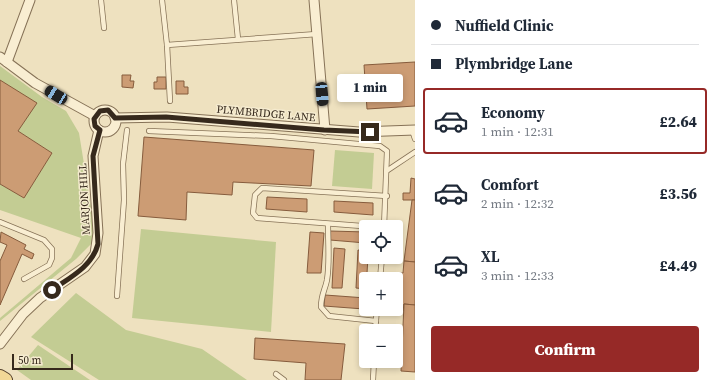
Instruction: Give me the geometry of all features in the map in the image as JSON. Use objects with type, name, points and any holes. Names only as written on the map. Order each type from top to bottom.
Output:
[{"type":"main road","points":[[0,377],[5,380]]},
{"type":"street","points":[[30,0],[3,60],[35,83],[95,116]]},
{"type":"street","points":[[314,0],[324,130]]},
{"type":"street","points":[[107,110],[113,113],[116,123],[112,129],[105,132],[100,130],[94,124],[95,116],[100,111],[107,110]]},
{"type":"street","name":"PLYMBRIDGE LANE","points":[[115,118],[166,117],[324,130],[414,133]]},
{"type":"street","name":"MARJON HILL","points":[[0,344],[23,314],[40,298],[85,267],[95,254],[98,233],[93,156],[100,130]]},
{"type":"lane","points":[[102,0],[104,28]]},
{"type":"lane","points":[[162,0],[167,45],[170,101]]},
{"type":"lane","points":[[234,0],[238,39]]},
{"type":"lane","points":[[167,45],[317,34]]},
{"type":"lane","points":[[117,296],[123,206],[123,164],[127,130]]},
{"type":"lane","points":[[149,131],[271,136],[380,146],[387,151],[388,170],[385,220]]},
{"type":"lane","points":[[388,170],[415,152]]},
{"type":"lane","points":[[359,226],[257,218],[253,213],[255,195],[262,188],[387,196]]},
{"type":"lane","points":[[0,222],[44,240],[52,249],[52,258],[49,265],[24,279]]},
{"type":"lane","points":[[328,224],[328,260],[321,307],[329,316],[341,319],[376,321]]},
{"type":"lane","points":[[376,316],[376,324]]},
{"type":"lane","points":[[373,380],[374,368]]},
{"type":"lane","points":[[276,374],[284,380]]},
{"type":"green space","points":[[0,66],[42,97],[66,111],[79,133],[94,226],[92,243],[76,259],[0,321],[0,318],[71,258],[81,238],[0,210],[0,184],[24,198],[52,153],[18,131],[36,103],[0,80]]},
{"type":"green space","points":[[335,150],[374,153],[372,189],[332,186]]},
{"type":"green space","points":[[141,229],[276,242],[271,332],[132,318]]},
{"type":"green space","points":[[76,293],[126,330],[202,349],[247,380],[99,380],[31,337]]},
{"type":"green space","points":[[38,345],[90,380],[31,380],[17,370]]},
{"type":"building","points":[[415,62],[415,106],[367,109],[364,65]]},
{"type":"building","points":[[122,75],[131,75],[130,81],[134,81],[133,88],[122,87]]},
{"type":"building","points":[[157,77],[166,77],[166,89],[154,89],[154,82],[157,82]]},
{"type":"building","points":[[0,80],[37,103],[18,131],[52,153],[24,198],[0,184]]},
{"type":"building","points":[[176,81],[184,81],[184,87],[188,87],[188,94],[176,94]]},
{"type":"building","points":[[144,137],[314,150],[311,186],[233,182],[232,195],[187,192],[186,220],[138,216]]},
{"type":"building","points":[[411,178],[415,179],[415,200],[403,200],[403,193],[410,193]]},
{"type":"building","points":[[267,197],[307,199],[307,212],[266,209]]},
{"type":"building","points":[[412,200],[415,200],[415,262],[404,261]]},
{"type":"building","points":[[334,201],[373,203],[373,215],[334,212]]},
{"type":"building","points":[[330,231],[359,232],[359,242],[330,240]]},
{"type":"building","points":[[1,232],[26,245],[24,249],[34,254],[32,259],[22,254],[0,305],[0,261],[7,245],[0,242]]},
{"type":"building","points":[[310,232],[324,233],[321,273],[307,273]]},
{"type":"building","points":[[334,248],[345,249],[342,288],[332,288]]},
{"type":"building","points":[[358,250],[359,264],[368,264],[367,272],[359,272],[359,288],[356,288]]},
{"type":"building","points":[[404,261],[415,262],[415,305],[404,304],[403,311]]},
{"type":"building","points":[[325,295],[359,297],[359,309],[324,306]]},
{"type":"building","points":[[404,304],[415,305],[415,372],[401,371],[401,368],[403,368]]},
{"type":"building","points":[[255,338],[345,344],[341,380],[305,380],[306,363],[254,359]]},
{"type":"route","points":[[52,290],[85,267],[95,254],[98,244],[93,156],[100,130],[95,126],[94,119],[100,111],[108,110],[113,113],[115,118],[166,117],[324,130],[370,132]]}]
